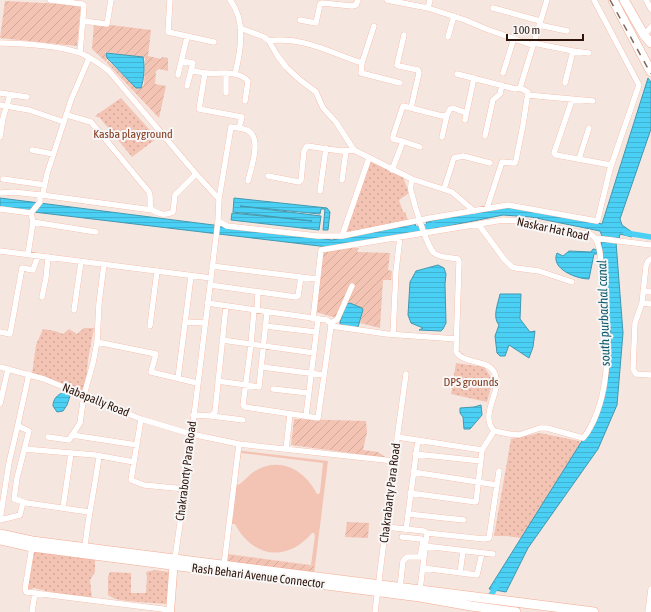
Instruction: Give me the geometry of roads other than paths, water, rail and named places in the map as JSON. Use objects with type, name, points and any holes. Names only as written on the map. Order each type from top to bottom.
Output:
[{"type":"main road","points":[[613,0],[651,72]]},
{"type":"main road","points":[[624,0],[648,30],[651,43]]},
{"type":"main road","name":"Rash Behari Avenue Connector","points":[[0,534],[32,541],[85,547],[174,562],[224,565],[378,588],[472,606],[500,605]]},
{"type":"main road","name":"Rash Behari Avenue Connector","points":[[0,540],[32,547],[174,562],[378,588],[400,587],[477,597],[516,612]]},
{"type":"main road","points":[[500,605],[588,612]]},
{"type":"street","points":[[51,0],[78,2],[84,6],[80,54]]},
{"type":"street","points":[[83,21],[107,24],[111,0]]},
{"type":"street","points":[[170,0],[168,32],[214,42]]},
{"type":"street","points":[[230,0],[238,13],[240,28],[240,52],[235,74]]},
{"type":"street","points":[[300,20],[316,23],[320,4],[324,2],[338,2],[356,6],[358,0]]},
{"type":"street","points":[[387,0],[413,2],[486,29],[533,44],[589,54]]},
{"type":"street","points":[[428,8],[430,0]]},
{"type":"street","points":[[520,88],[547,0]]},
{"type":"street","points":[[217,223],[227,226],[318,236],[342,236],[502,206],[516,206],[597,221],[611,165],[639,85],[594,0]]},
{"type":"street","points":[[646,0],[651,9]]},
{"type":"street","points":[[493,8],[567,31]]},
{"type":"street","points":[[448,37],[454,16]]},
{"type":"street","points":[[374,26],[362,63],[361,73],[400,83]]},
{"type":"street","points":[[240,28],[258,35],[268,42],[286,67],[316,92],[323,108],[336,122],[354,150],[412,179],[444,189],[458,196],[474,211]]},
{"type":"street","points":[[404,35],[397,65],[418,70],[420,73],[411,108]]},
{"type":"street","points":[[178,74],[187,37]]},
{"type":"street","points":[[503,73],[514,38]]},
{"type":"street","points":[[268,42],[288,40],[304,42],[362,63]]},
{"type":"street","points":[[0,43],[62,48],[89,58],[109,71],[196,174],[219,198]]},
{"type":"street","points":[[565,83],[573,51]]},
{"type":"street","points":[[28,254],[33,222],[32,213],[40,202],[53,154],[66,115],[78,80],[89,58]]},
{"type":"street","points":[[182,61],[193,63],[187,86]]},
{"type":"street","points":[[191,70],[205,73],[235,74],[246,79],[248,81],[245,101]]},
{"type":"street","points":[[205,73],[199,109],[242,117],[239,128],[250,131],[254,138],[255,142],[248,181]]},
{"type":"street","points":[[226,73],[226,93]]},
{"type":"street","points":[[457,74],[515,89],[520,88],[527,91],[522,130],[515,163],[502,162],[487,208]]},
{"type":"street","points":[[465,120],[474,78]]},
{"type":"street","points":[[485,136],[493,100],[500,94],[502,85]]},
{"type":"street","points":[[0,93],[27,97]]},
{"type":"street","points":[[0,137],[2,118],[10,95]]},
{"type":"street","points":[[527,95],[593,101]]},
{"type":"street","points":[[572,100],[554,153],[556,155],[611,165]]},
{"type":"street","points":[[0,105],[29,110],[64,122]]},
{"type":"street","points":[[420,147],[393,138],[393,133],[401,108],[403,106],[442,116],[447,114]]},
{"type":"street","points":[[442,137],[447,114],[450,109],[452,108],[466,112]]},
{"type":"street","points":[[66,115],[91,122],[149,192],[151,195],[150,208],[152,210]]},
{"type":"street","name":"Chakraborty Para Road","points":[[174,562],[185,489],[211,278],[219,198],[231,127],[239,128]]},
{"type":"street","points":[[579,159],[589,128]]},
{"type":"street","points":[[392,170],[402,141]]},
{"type":"street","points":[[268,176],[299,182],[301,180],[305,147],[310,145],[346,151],[354,150]]},
{"type":"street","points":[[320,191],[326,148]]},
{"type":"street","points":[[32,150],[53,154]]},
{"type":"street","points":[[342,180],[346,151]]},
{"type":"street","points":[[444,189],[454,158],[463,156],[490,163]]},
{"type":"street","points":[[342,236],[369,158]]},
{"type":"street","points":[[0,193],[41,195],[152,210],[162,214],[171,213],[174,208],[175,195],[196,174]]},
{"type":"street","points":[[3,179],[44,185]]},
{"type":"street","points":[[410,493],[476,502],[482,450],[494,431],[488,422],[488,415],[496,388],[496,378],[491,368],[463,358],[456,352],[459,262],[458,259],[442,257],[434,253],[430,248],[411,189],[412,179]]},
{"type":"street","points":[[22,193],[25,182]]},
{"type":"street","points":[[0,209],[32,213]]},
{"type":"street","name":"Naskar Hat Road","points":[[317,279],[321,250],[424,232],[511,220],[592,235],[596,238],[599,250],[605,304],[607,365],[600,403],[588,430],[583,438],[547,428],[540,428],[520,435],[494,431]]},
{"type":"street","points":[[33,222],[96,232]]},
{"type":"street","points":[[479,225],[504,259],[512,267],[539,271],[572,282]]},
{"type":"street","points":[[393,334],[396,271],[400,237]]},
{"type":"street","points":[[596,238],[651,245]]},
{"type":"street","points":[[0,251],[211,278]]},
{"type":"street","points":[[0,332],[10,334],[22,268],[33,270],[38,256]]},
{"type":"street","points":[[42,297],[48,257]]},
{"type":"street","points":[[651,259],[648,261],[646,266],[642,304],[635,323],[633,369],[636,374],[651,375]]},
{"type":"street","points":[[74,310],[80,262]]},
{"type":"street","points":[[48,436],[69,440],[80,423],[84,395],[97,342],[99,304],[104,264]]},
{"type":"street","points":[[212,266],[317,279],[316,332],[306,416]]},
{"type":"street","points":[[150,326],[157,271]]},
{"type":"street","points":[[178,378],[191,276]]},
{"type":"street","points":[[210,285],[258,293],[296,297],[298,296],[299,292],[301,277]]},
{"type":"street","points":[[330,324],[339,318],[352,286]]},
{"type":"street","points":[[643,291],[651,292]]},
{"type":"street","points":[[258,293],[243,405],[245,407],[318,418],[330,324]]},
{"type":"street","points":[[207,303],[327,320],[330,324],[393,334],[456,339]]},
{"type":"street","points":[[642,304],[651,304]]},
{"type":"street","points":[[211,416],[214,412],[226,306]]},
{"type":"street","points":[[218,381],[259,387],[267,312]]},
{"type":"street","points":[[185,322],[205,323]]},
{"type":"street","points":[[265,326],[316,332]]},
{"type":"street","points":[[222,340],[314,353]]},
{"type":"street","points":[[97,342],[156,354],[151,372],[197,383]]},
{"type":"street","name":"Nabapally Road","points":[[0,367],[29,374],[141,419],[191,434],[239,444],[394,461]]},
{"type":"street","points":[[262,368],[324,375]]},
{"type":"street","points":[[0,404],[8,369]]},
{"type":"street","points":[[23,502],[20,515],[0,520],[9,463],[29,374]]},
{"type":"street","name":"Chakrabarty Para Road","points":[[375,612],[406,374]]},
{"type":"street","points":[[273,389],[308,393]]},
{"type":"street","points":[[286,449],[290,414]]},
{"type":"street","points":[[193,416],[211,416],[243,420]]},
{"type":"street","points":[[141,419],[131,481],[144,485],[185,489]]},
{"type":"street","points":[[18,424],[29,431],[13,497],[23,502],[89,512]]},
{"type":"street","points":[[72,435],[137,445]]},
{"type":"street","points":[[397,437],[482,450]]},
{"type":"street","points":[[406,530],[418,440]]},
{"type":"street","points":[[224,565],[239,444]]},
{"type":"street","points":[[24,449],[99,456],[134,462]]},
{"type":"street","points":[[63,508],[71,453]]},
{"type":"street","points":[[415,454],[481,461]]},
{"type":"street","points":[[85,547],[89,512],[92,504],[99,456]]},
{"type":"street","points":[[386,527],[487,539],[489,538],[499,471]]},
{"type":"street","points":[[413,472],[497,485]]},
{"type":"street","points":[[408,514],[464,520]]},
{"type":"street","points":[[420,590],[427,533]]},
{"type":"street","points":[[400,587],[403,561],[407,558],[420,557],[423,541],[421,539],[402,537]]},
{"type":"street","points":[[425,546],[493,554]]},
{"type":"street","points":[[32,547],[25,589],[26,592],[170,611],[174,562]]},
{"type":"street","points":[[460,573],[463,551]]},
{"type":"street","points":[[423,568],[477,575],[482,553]]},
{"type":"street","points":[[648,612],[651,588]]},
{"type":"street","points":[[32,612],[35,593]]},
{"type":"water","points":[[106,53],[143,57],[144,72],[141,88],[136,88],[107,58]]},
{"type":"water","points":[[648,78],[651,82],[651,129],[620,219],[622,225],[632,232],[632,237],[620,234],[619,239],[602,236],[600,231],[531,217],[503,215],[429,230],[426,222],[497,206],[515,206],[602,224]]},
{"type":"water","points":[[0,198],[332,240],[415,224],[418,232],[328,247],[0,208]]},
{"type":"water","points":[[234,198],[327,208],[330,212],[328,230],[323,230],[325,209],[321,209],[320,214],[240,206],[321,216],[319,230],[231,220],[232,213],[312,221],[233,212]]},
{"type":"water","points":[[601,240],[616,242],[623,333],[617,405],[598,449],[528,548],[506,592],[489,589],[597,417],[608,379],[611,336]]},
{"type":"water","points":[[593,249],[599,250],[598,254],[594,254],[589,279],[572,275],[557,264],[557,253],[563,256],[569,251],[591,252]]},
{"type":"water","points":[[438,265],[444,268],[446,274],[446,323],[441,331],[419,330],[423,328],[411,323],[408,315],[410,282],[416,271]]},
{"type":"water","points":[[500,294],[521,294],[520,319],[530,332],[535,331],[533,347],[529,358],[509,345],[505,356],[500,356],[497,353],[495,336],[499,325],[496,314]]},
{"type":"water","points":[[350,303],[362,308],[363,310],[358,327],[351,328],[340,324],[346,304]]},
{"type":"water","points":[[64,392],[70,396],[67,405],[63,411],[57,412],[53,406],[54,401],[57,396]]},
{"type":"water","points":[[481,405],[482,415],[470,429],[464,429],[463,417],[460,413],[460,408]]},
{"type":"waterway","points":[[410,230],[434,225]]},
{"type":"waterway","points":[[626,233],[651,237]]},
{"type":"waterway","name":"south purbachal canal","points":[[480,612],[498,584]]},
{"type":"railway","points":[[610,0],[651,74]]},
{"type":"park label","name":"Kasba playground","points":[[133,134]]},
{"type":"park label","name":"DPS grounds","points":[[471,382]]}]
